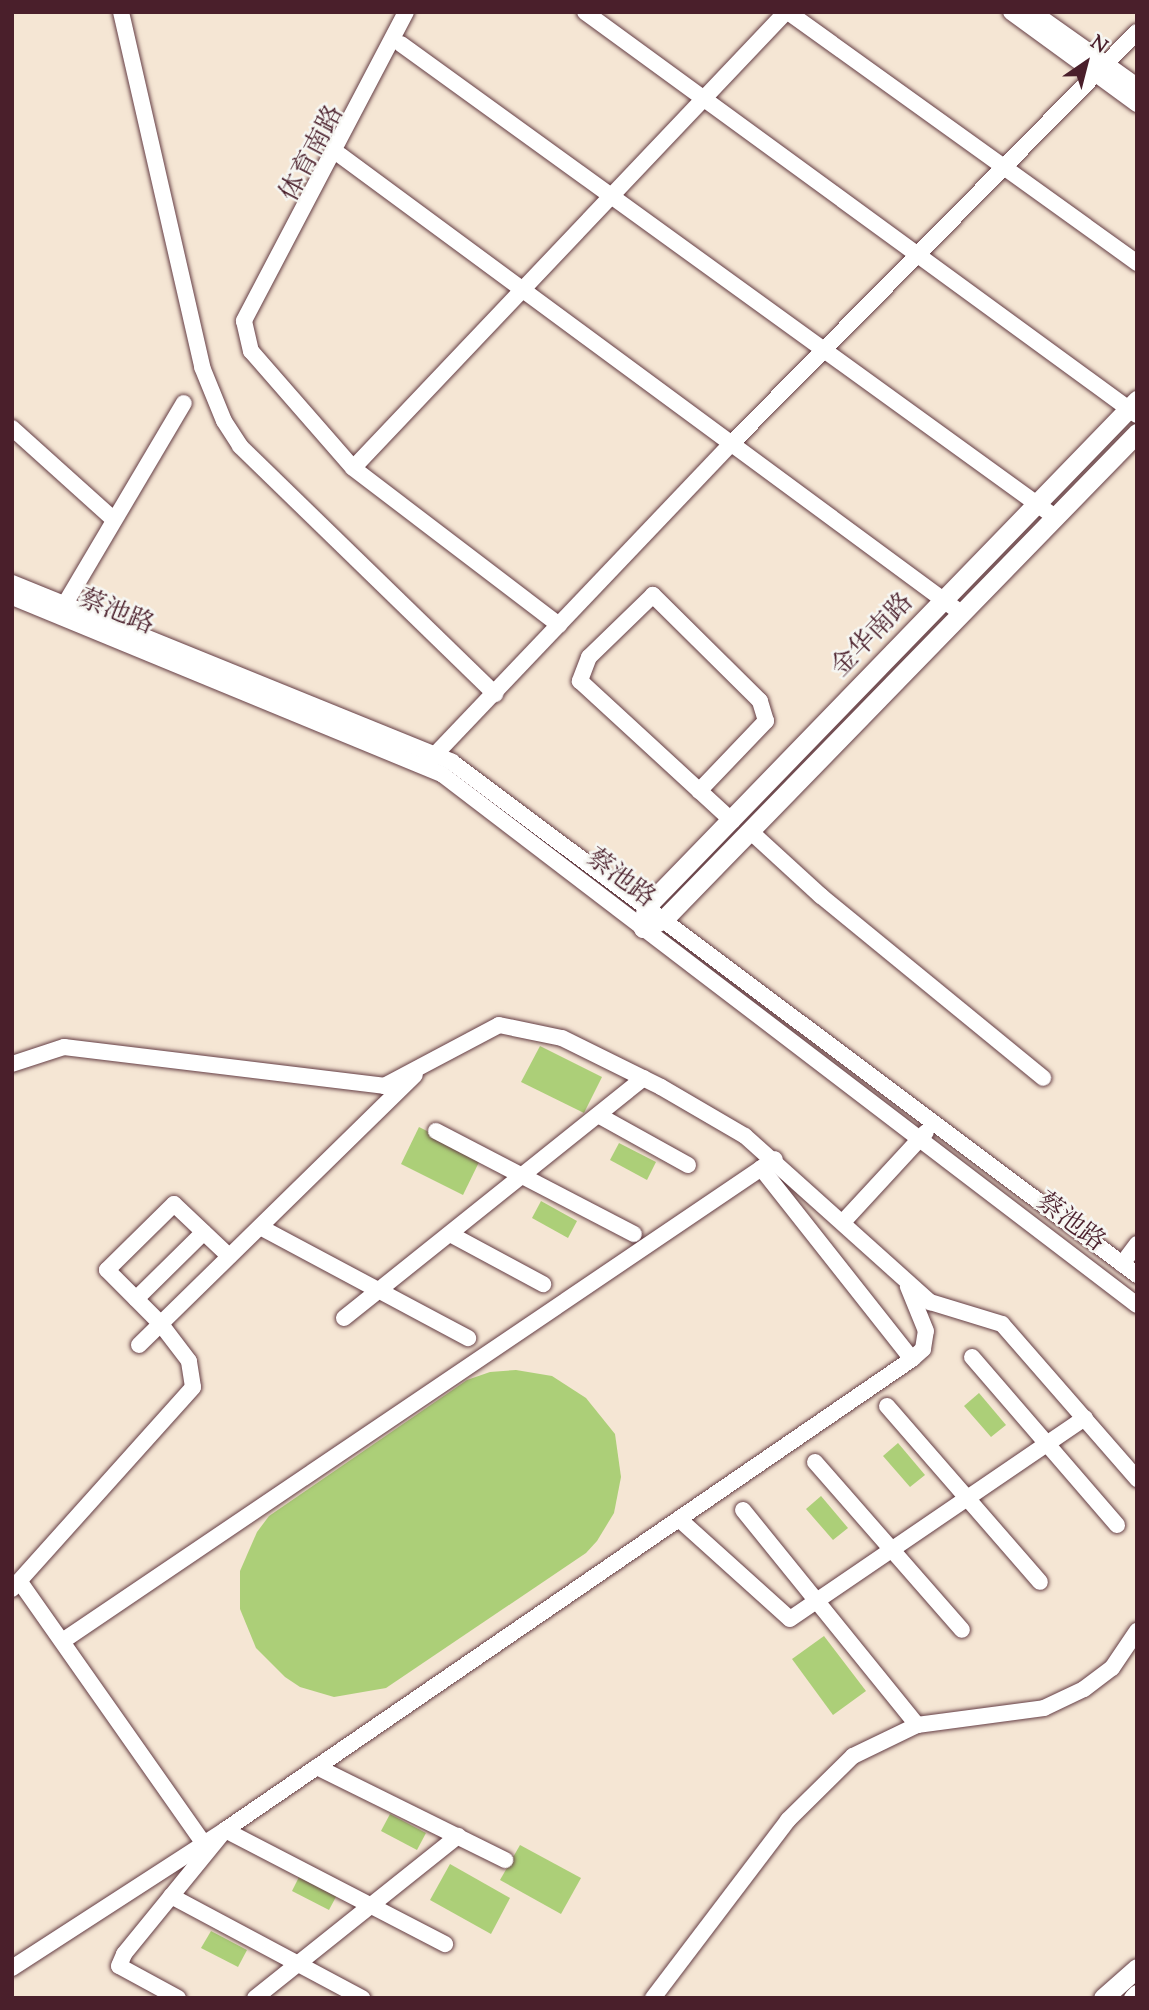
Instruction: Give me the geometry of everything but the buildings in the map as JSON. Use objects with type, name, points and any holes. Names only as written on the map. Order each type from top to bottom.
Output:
[{"type":"main road","name":"金华南路","points":[[646,907],[1037,504],[1134,408]]},
{"type":"main road","name":"金华南路","points":[[643,928],[663,920],[1137,433]]},
{"type":"main road","points":[[643,928],[646,907]]},
{"type":"main road","points":[[1103,1998],[1137,1968]]},
{"type":"main road","points":[[1133,1998],[1137,1994]]},
{"type":"street","points":[[121,12],[202,367],[224,421],[240,446],[495,694]]},
{"type":"street","name":"体育南路","points":[[248,320],[406,12]]},
{"type":"street","name":"体育南路","points":[[248,320],[418,12]]},
{"type":"street","points":[[584,12],[917,255],[1134,408]]},
{"type":"street","points":[[358,463],[787,12],[1137,263]]},
{"type":"street","points":[[1011,12],[1101,69],[1137,86]]},
{"type":"street","points":[[1033,12],[1101,69],[1137,104]]},
{"type":"street","points":[[423,765],[437,756],[732,443],[1137,32]]},
{"type":"street","points":[[401,44],[1055,517]]},
{"type":"street","points":[[340,155],[525,288],[961,613]]},
{"type":"street","points":[[248,320],[251,351],[353,468],[562,622]]},
{"type":"street","points":[[248,320],[257,348],[358,463],[562,622]]},
{"type":"street","points":[[61,610],[184,403]]},
{"type":"street","points":[[12,428],[114,520]]},
{"type":"street","name":"蔡池路","points":[[12,583],[61,610],[443,775],[1137,1305]]},
{"type":"street","points":[[699,791],[766,722],[760,701],[653,595],[589,657],[580,681],[699,791],[732,821]]},
{"type":"street","name":"蔡池路","points":[[12,597],[61,610],[452,762],[1137,1275]]},
{"type":"street","points":[[750,831],[821,896],[1043,1078]]},
{"type":"street","points":[[12,1064],[64,1047],[384,1086],[499,1025],[562,1038],[644,1078],[768,1163],[843,1222],[930,1302],[1002,1324],[1137,1479]]},
{"type":"street","points":[[139,1345],[424,1065]]},
{"type":"street","points":[[344,1318],[644,1078]]},
{"type":"street","points":[[598,1115],[688,1165]]},
{"type":"street","points":[[843,1222],[934,1122]]},
{"type":"street","points":[[436,1131],[634,1234]]},
{"type":"street","points":[[768,1163],[912,1359]]},
{"type":"street","points":[[64,1640],[768,1163]]},
{"type":"street","points":[[204,1844],[64,1640],[16,1586],[193,1387],[189,1361],[160,1323],[107,1270],[174,1204],[229,1256]]},
{"type":"street","points":[[260,1227],[468,1338]]},
{"type":"street","points":[[136,1299],[204,1232]]},
{"type":"street","points":[[450,1234],[543,1284]]},
{"type":"street","points":[[1122,1264],[1137,1244]]},
{"type":"street","points":[[12,1968],[225,1830],[912,1359],[923,1349],[926,1331],[902,1276]]},
{"type":"street","points":[[972,1357],[1117,1525]]},
{"type":"street","points":[[887,1406],[1040,1582]]},
{"type":"street","points":[[679,1519],[790,1619],[1085,1418]]},
{"type":"street","points":[[815,1462],[962,1630]]},
{"type":"street","points":[[743,1510],[917,1725]]},
{"type":"street","points":[[653,1998],[788,1820],[853,1756],[917,1725],[1044,1708],[1084,1689],[1112,1668],[1137,1631]]},
{"type":"street","points":[[317,1767],[505,1860]]},
{"type":"street","points":[[178,1998],[119,1966],[124,1954],[225,1830]]},
{"type":"street","points":[[225,1830],[445,1944]]},
{"type":"street","points":[[255,1998],[374,1906],[458,1836]]},
{"type":"street","points":[[171,1896],[362,1998]]},
{"type":"green space","points":[[540,1046],[602,1077],[584,1113],[521,1082]]},
{"type":"green space","points":[[419,1127],[481,1158],[463,1195],[401,1164]]},
{"type":"green space","points":[[619,1143],[656,1162],[647,1180],[610,1160]]},
{"type":"green space","points":[[541,1201],[577,1221],[568,1238],[532,1218]]},
{"type":"green space","points":[[516,1370],[552,1376],[586,1398],[615,1434],[621,1477],[614,1513],[597,1541],[586,1553],[386,1688],[334,1697],[300,1687],[285,1677],[256,1648],[240,1609],[240,1571],[257,1532],[269,1516],[467,1380],[490,1372]]},
{"type":"green space","points":[[979,1393],[1006,1425],[991,1437],[964,1406]]},
{"type":"green space","points":[[898,1443],[925,1475],[910,1487],[883,1456]]},
{"type":"green space","points":[[821,1496],[848,1528],[833,1540],[806,1509]]},
{"type":"green space","points":[[824,1636],[866,1691],[833,1715],[792,1659]]},
{"type":"green space","points":[[390,1814],[426,1833],[417,1850],[381,1831]]},
{"type":"green space","points":[[520,1845],[581,1878],[561,1914],[500,1880]]},
{"type":"green space","points":[[450,1864],[510,1898],[491,1934],[430,1900]]},
{"type":"green space","points":[[301,1873],[338,1893],[329,1910],[292,1891]]},
{"type":"green space","points":[[211,1931],[247,1950],[238,1967],[201,1948]]}]
